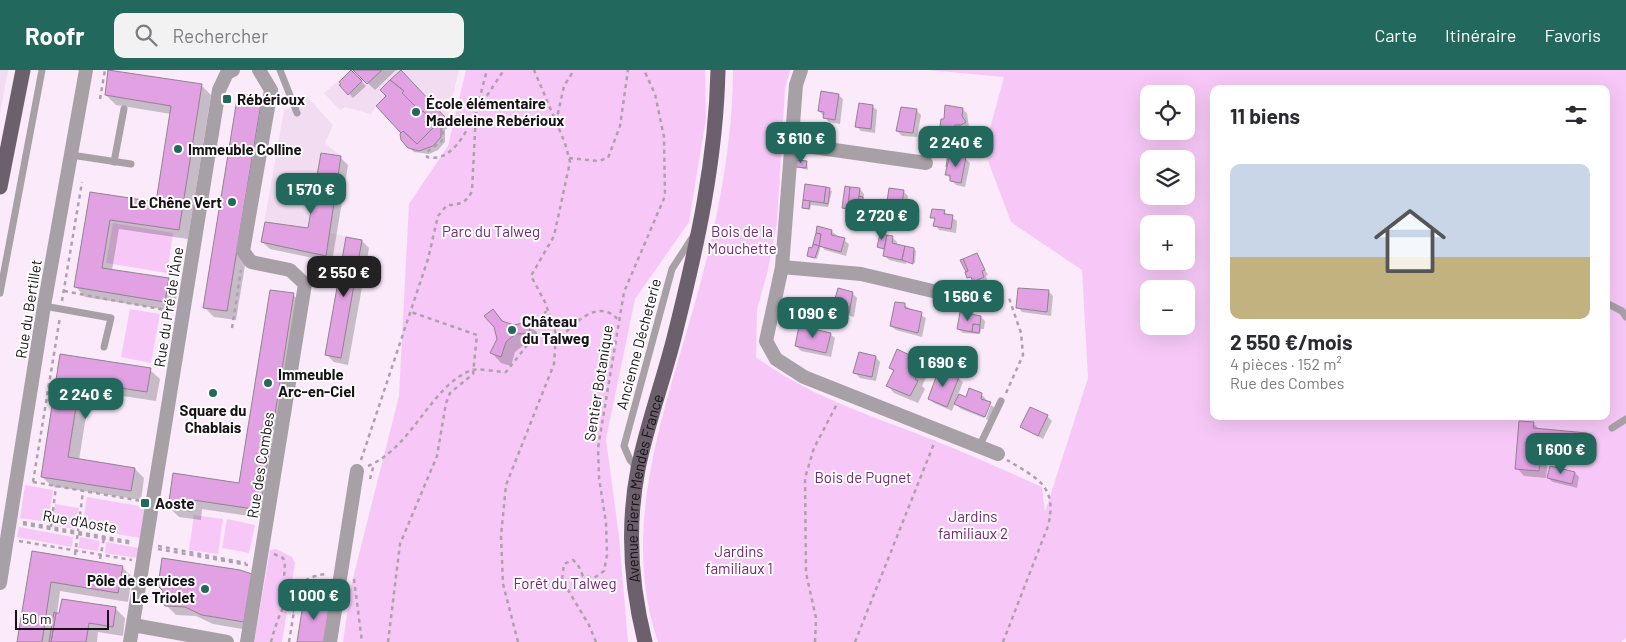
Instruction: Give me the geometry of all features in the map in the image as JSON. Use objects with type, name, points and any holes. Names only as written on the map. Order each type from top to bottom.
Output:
[{"type":"main road","points":[[0,186],[23,70]]},
{"type":"main road","name":"Avenue Pierre Mendès France","points":[[644,642],[636,608],[632,513],[638,469],[674,336],[699,229],[714,147],[718,70]]},
{"type":"street","name":"Rue du Bertillet","points":[[0,583],[44,306],[86,70]]},
{"type":"street","points":[[243,251],[271,90],[260,70]]},
{"type":"street","points":[[801,70],[796,85],[782,267],[766,340],[776,359],[804,377],[998,454]]},
{"type":"street","name":"Rue du Pré de l'Âne","points":[[130,642],[219,90],[229,71]]},
{"type":"street","points":[[792,144],[926,163]]},
{"type":"street","name":"Rue des Combes","points":[[243,251],[251,262],[290,270],[305,284],[247,642]]},
{"type":"street","points":[[782,267],[861,274],[937,292]]},
{"type":"street","points":[[330,642],[357,471]]},
{"type":"street","points":[[133,625],[227,642]]},
{"type":"lane","points":[[0,293],[42,70]]},
{"type":"lane","points":[[280,70],[297,113]]},
{"type":"lane","points":[[114,162],[124,109]]},
{"type":"lane","points":[[71,155],[131,164]]},
{"type":"lane","points":[[1610,305],[1622,311],[1626,317]]},
{"type":"lane","points":[[44,306],[111,318],[104,347]]},
{"type":"lane","points":[[979,447],[1001,401]]},
{"type":"lane","points":[[1612,428],[1626,419]]},
{"type":"path","points":[[100,99],[105,70]]},
{"type":"path","points":[[357,471],[411,312],[428,258],[438,216],[447,205],[458,205],[468,198],[472,190],[476,112],[487,70]]},
{"type":"path","points":[[444,124],[442,141],[427,152],[427,157],[435,159],[445,156],[453,149],[504,70]]},
{"type":"path","points":[[518,642],[503,584],[501,536],[506,485],[554,364],[556,334],[531,276],[554,236],[570,162],[534,70]]},
{"type":"path","points":[[556,123],[564,86],[574,70]]},
{"type":"path","points":[[569,158],[598,161],[608,158],[620,126],[628,70]]},
{"type":"path","name":"Sentier Botanique","points":[[596,642],[589,625],[562,580],[564,564],[573,560],[578,565],[583,576],[594,578],[604,571],[607,555],[606,523],[599,478],[598,448],[624,292],[665,196],[664,137],[655,94],[644,70]]},
{"type":"path","points":[[33,482],[82,182]]},
{"type":"path","points":[[232,328],[243,251]]},
{"type":"path","points":[[64,291],[158,309]]},
{"type":"path","points":[[1001,401],[1023,355],[1021,333],[1009,298]]},
{"type":"path","points":[[357,471],[374,464],[405,439],[446,387],[474,368],[506,372],[532,339],[547,310]]},
{"type":"path","points":[[556,345],[578,321],[594,312],[607,311],[620,322]]},
{"type":"path","points":[[388,642],[400,544],[437,456],[446,403],[450,394],[473,374],[477,335],[411,312]]},
{"type":"path","points":[[817,642],[816,618],[806,573],[805,478],[814,448],[833,409],[845,392]]},
{"type":"path","points":[[855,642],[939,430]]},
{"type":"path","points":[[998,454],[1038,478],[1048,491],[1052,510],[1048,526],[1003,642]]},
{"type":"path","points":[[17,479],[141,501]]},
{"type":"path","points":[[51,527],[56,486]]},
{"type":"path","points":[[75,555],[83,491]]},
{"type":"path","name":"Rue d'Aoste","points":[[10,519],[146,544],[261,562],[274,554],[278,554],[285,563],[282,608]]},
{"type":"path","points":[[100,557],[104,536]]},
{"type":"path","points":[[8,539],[100,557],[143,562]]},
{"type":"path","points":[[271,642],[282,608],[298,585],[311,576],[321,574]]},
{"type":"path","points":[[354,576],[362,642]]},
{"type":"path","points":[[289,642],[298,585]]},
{"type":"path","points":[[282,608],[294,612]]},
{"type":"shaded area","points":[[0,70],[8,70],[0,114]]},
{"type":"shaded area","name":"École élémentaire Madeleine Rebérioux","points":[[351,70],[459,70],[447,119],[438,141],[424,150],[414,150],[404,145],[401,133],[376,106],[371,114],[345,107],[340,110],[324,93]]},
{"type":"shaded area","points":[[307,97],[333,125],[325,143],[341,156],[330,233],[362,240],[341,358],[325,355],[342,260],[261,242],[284,110],[295,107]]},
{"type":"green space","name":"Parc du Talweg","points":[[466,70],[705,70],[706,118],[689,222],[635,299],[606,439],[619,537],[628,642],[343,642],[351,586],[399,396],[409,204],[448,146]]},
{"type":"green space","points":[[733,70],[790,70],[785,89],[777,222],[768,270],[757,310],[756,357],[799,384],[844,406],[951,447],[1042,487],[1045,512],[1088,378],[1082,270],[1011,222],[984,150],[1004,77],[929,70],[1626,70],[1626,638],[1621,642],[658,642],[646,595],[643,547],[646,500],[654,452],[705,265],[716,217],[728,143]]},
{"type":"green space","points":[[113,223],[173,233],[167,273],[106,263]]},
{"type":"green space","points":[[130,309],[160,314],[151,363],[121,357]]},
{"type":"green space","points":[[25,485],[53,490],[48,522],[20,518]]},
{"type":"green space","points":[[87,497],[145,507],[140,538],[82,528]]},
{"type":"green space","points":[[55,504],[79,508],[76,529],[52,525]]},
{"type":"green space","points":[[194,515],[223,519],[218,554],[189,550]]},
{"type":"green space","points":[[227,519],[255,525],[249,553],[222,548]]},
{"type":"green space","points":[[19,527],[73,537],[72,547],[17,537]]},
{"type":"green space","points":[[80,537],[100,541],[98,551],[78,548]]},
{"type":"green space","points":[[106,542],[139,548],[137,558],[105,553]]},
{"type":"green space","points":[[276,549],[292,557],[295,563],[282,642],[254,642],[270,550]]},
{"type":"building","name":"Immeuble Colline","points":[[108,70],[202,84],[179,230],[110,220],[102,268],[169,278],[165,302],[74,287],[90,192],[156,202],[171,106],[105,95]]},
{"type":"building","points":[[351,70],[362,81],[348,95],[339,85],[341,84],[339,82]]},
{"type":"building","points":[[353,70],[382,70],[367,84]]},
{"type":"building","points":[[401,70],[445,117],[435,126],[423,111],[421,112],[402,93],[404,91],[390,80]]},
{"type":"building","points":[[390,80],[404,91],[402,93],[421,112],[423,111],[435,126],[417,144],[403,131],[401,133],[376,106],[386,96],[380,90]]},
{"type":"building","points":[[821,91],[839,94],[835,120],[823,118],[824,112],[818,111]]},
{"type":"building","name":"Le Chêne Vert","points":[[238,93],[262,97],[227,311],[203,308]]},
{"type":"building","points":[[859,103],[873,105],[871,129],[855,127]]},
{"type":"building","points":[[945,105],[963,108],[962,116],[966,122],[961,125],[955,125],[954,128],[940,126],[941,119],[944,119]]},
{"type":"building","points":[[901,107],[917,109],[913,133],[896,131]]},
{"type":"building","points":[[441,120],[441,137],[433,146],[419,151],[408,148],[401,140],[400,134],[403,131],[417,144]]},
{"type":"building","points":[[804,125],[812,126],[812,131],[804,130]]},
{"type":"building","points":[[321,153],[341,156],[326,256],[261,242],[265,222],[308,228]]},
{"type":"building","points":[[948,154],[950,154],[948,167],[946,167]]},
{"type":"building","points":[[950,154],[966,157],[961,183],[950,181],[950,175],[945,175]]},
{"type":"building","points":[[797,160],[807,161],[806,168],[796,167]]},
{"type":"building","points":[[805,184],[826,187],[824,203],[803,200]]},
{"type":"building","points":[[845,186],[850,187],[848,209],[842,208]]},
{"type":"building","points":[[826,187],[830,188],[828,204],[824,203]]},
{"type":"building","points":[[850,187],[860,188],[857,210],[848,209]]},
{"type":"building","points":[[889,188],[904,190],[901,210],[886,208]]},
{"type":"building","points":[[859,196],[863,197],[862,205],[858,204]]},
{"type":"building","points":[[803,200],[810,201],[809,209],[802,208]]},
{"type":"building","points":[[932,209],[945,210],[944,214],[953,215],[951,229],[933,226],[935,218],[930,218]]},
{"type":"building","points":[[861,215],[870,217],[869,222],[860,221]]},
{"type":"building","points":[[817,226],[832,230],[831,235],[845,238],[841,252],[819,246],[821,234],[816,233]]},
{"type":"building","points":[[816,233],[821,234],[819,246],[813,244]]},
{"type":"building","points":[[880,234],[887,235],[884,249],[877,247]]},
{"type":"building","points":[[887,235],[893,236],[892,243],[905,246],[902,260],[883,256]]},
{"type":"building","points":[[346,237],[362,240],[341,358],[325,355]]},
{"type":"building","points":[[813,244],[819,246],[815,258],[807,256],[809,247],[812,248]]},
{"type":"building","points":[[905,246],[914,248],[913,264],[902,260]]},
{"type":"building","points":[[977,253],[985,270],[982,271],[984,277],[973,282],[971,277],[967,278],[965,272],[968,271],[963,259]]},
{"type":"building","points":[[963,259],[968,271],[966,272],[960,260]]},
{"type":"building","points":[[838,288],[853,292],[849,313],[832,309]]},
{"type":"building","points":[[1018,288],[1049,290],[1047,312],[1016,308]]},
{"type":"building","name":"Immeuble Arc-en-Ciel","points":[[270,290],[294,293],[260,510],[193,500],[191,511],[168,508],[173,473],[239,483]]},
{"type":"building","points":[[895,302],[905,303],[905,308],[922,312],[918,333],[890,326]]},
{"type":"building","name":"Château du Talweg","points":[[493,309],[502,321],[514,325],[528,322],[530,333],[515,334],[506,342],[501,357],[490,353],[497,339],[494,327],[484,316]]},
{"type":"building","points":[[834,309],[841,311],[840,317],[832,315]]},
{"type":"building","points":[[960,312],[981,316],[980,325],[973,324],[972,332],[957,329]]},
{"type":"building","points":[[973,324],[980,325],[979,333],[972,332]]},
{"type":"building","points":[[799,326],[831,333],[826,353],[795,346]]},
{"type":"building","points":[[897,349],[924,362],[915,379],[918,381],[910,396],[886,386],[894,370],[889,368]]},
{"type":"building","points":[[859,352],[876,356],[872,377],[853,373]]},
{"type":"building","points":[[60,354],[151,368],[147,392],[80,382],[68,457],[135,468],[131,491],[41,477]]},
{"type":"building","points":[[939,369],[959,377],[947,407],[928,399]]},
{"type":"building","points":[[969,388],[982,393],[981,399],[991,402],[985,417],[954,404],[959,394],[966,397]]},
{"type":"building","points":[[1030,407],[1048,415],[1038,436],[1020,427]]},
{"type":"building","points":[[1519,421],[1534,422],[1533,428],[1587,433],[1584,449],[1542,445],[1539,471],[1515,469]]},
{"type":"building","points":[[1550,466],[1575,472],[1572,484],[1547,478]]},
{"type":"building","points":[[32,551],[123,566],[118,593],[51,582],[42,642],[17,642]]},
{"type":"building","name":"Pôle de services Le Triolet","points":[[162,558],[240,570],[252,574],[244,622],[202,615],[185,607],[165,606],[161,601],[163,591],[158,586]]},
{"type":"building","points":[[304,598],[330,602],[324,642],[297,642]]},
{"type":"building","points":[[62,599],[116,607],[113,627],[89,623],[86,642],[51,642],[56,613],[59,613]]},
{"type":"building","points":[[54,612],[56,613],[51,642],[49,642]]},
{"type":"place","name":"Rébérioux","points":[[227,99]]},
{"type":"place","name":"École élémentaire Madeleine Rebérioux","points":[[416,112]]},
{"type":"place","name":"Immeuble Colline","points":[[178,149]]},
{"type":"place","name":"Le Chêne Vert","points":[[232,202]]},
{"type":"place","name":"Château du Talweg","points":[[512,330]]},
{"type":"place","name":"Immeuble Arc-en-Ciel","points":[[268,383]]},
{"type":"place","name":"Square du Chablais","points":[[213,393]]},
{"type":"place","name":"Aoste","points":[[145,503]]},
{"type":"place","name":"Pôle de services Le Triolet","points":[[205,589]]},
{"type":"park label","name":"Bois de la Mouchette","points":[[742,240]]},
{"type":"park label","name":"Bois de Pugnet","points":[[863,477]]},
{"type":"park label","name":"Jardins familiaux 2","points":[[973,524]]},
{"type":"park label","name":"Jardins familiaux 1","points":[[739,560]]},
{"type":"park label","name":"Forêt du Talweg","points":[[565,583]]}]
